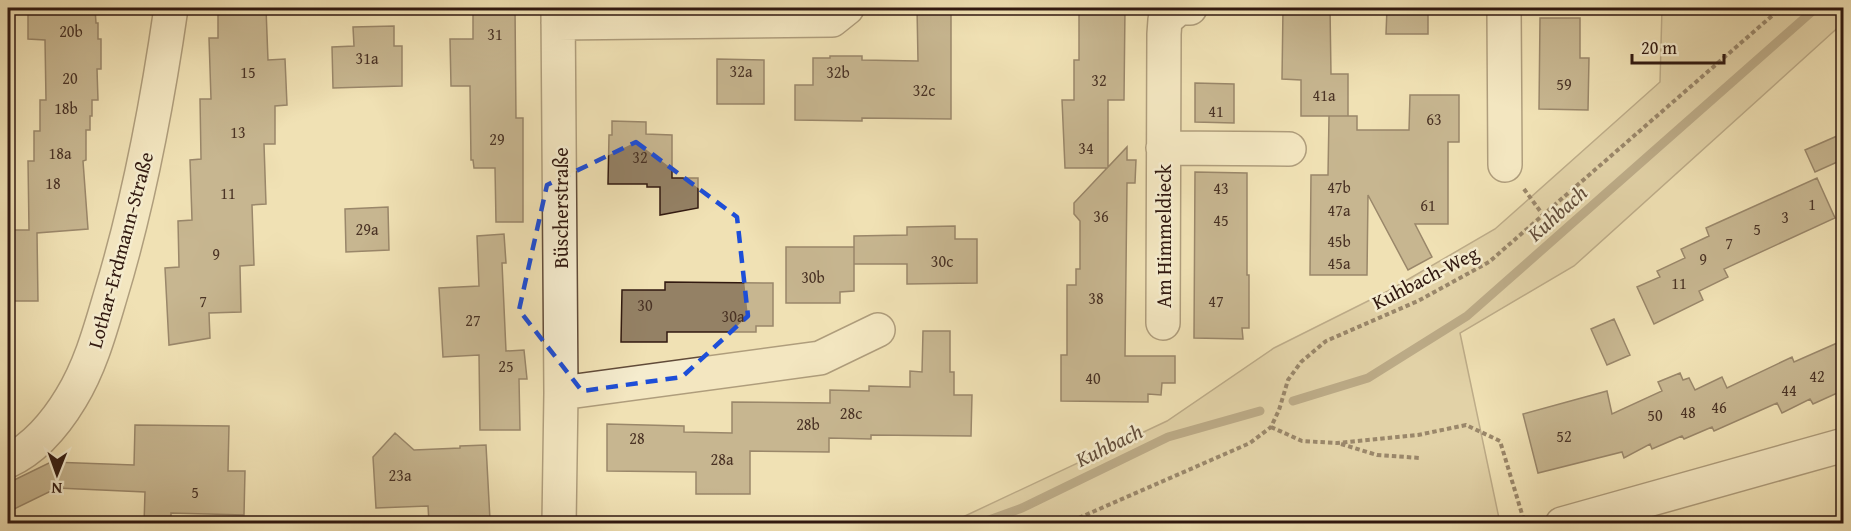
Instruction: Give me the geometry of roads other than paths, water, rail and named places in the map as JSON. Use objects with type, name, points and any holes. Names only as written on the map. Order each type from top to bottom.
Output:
[{"type":"street","name":"Lothar-Erdmann-Straße","points":[[8,462],[39,439],[56,419],[72,397],[90,358],[118,272],[149,145],[171,8]]},
{"type":"street","name":"Büscherstraße","points":[[559,524],[561,393],[558,15],[831,20],[847,8]]},
{"type":"street","name":"Am Himmeldieck","points":[[1163,323],[1165,20],[1179,8],[1190,8]]},
{"type":"street","points":[[1504,8],[1505,165]]},
{"type":"street","name":"Am Himmeldieck","points":[[1163,148],[1289,149]]},
{"type":"street","points":[[561,393],[820,358],[878,330]]},
{"type":"street","points":[[1562,524],[1844,445]]},
{"type":"waterway","name":"Kuhbach","points":[[1293,401],[1368,378],[1467,316],[1816,8]]},
{"type":"waterway","name":"Kuhbach","points":[[978,524],[1022,508],[1168,437],[1260,411]]}]
